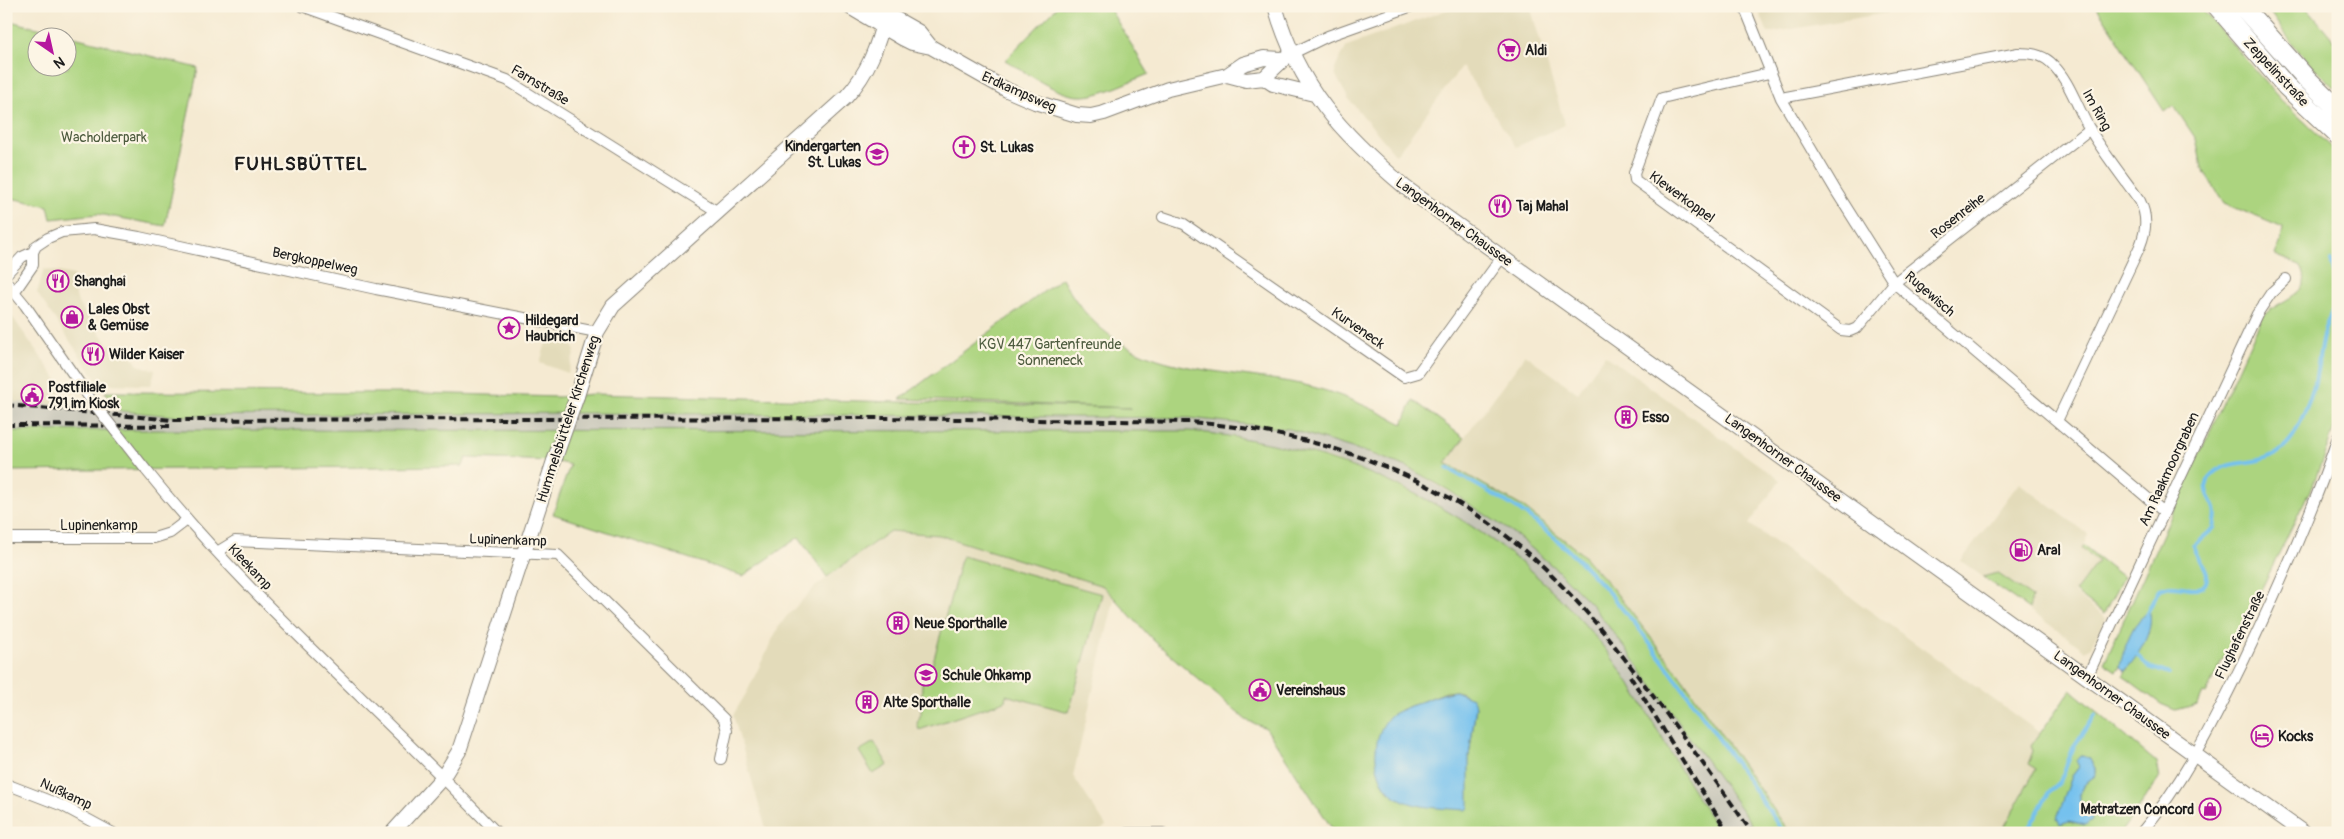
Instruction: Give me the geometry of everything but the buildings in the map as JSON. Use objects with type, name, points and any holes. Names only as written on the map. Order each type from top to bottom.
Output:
[{"type":"highway","name":"Zeppelinstraße","points":[[2217,6],[2286,86],[2338,135]]},
{"type":"highway","name":"Zeppelinstraße","points":[[2242,6],[2306,78],[2338,109]]},
{"type":"highway","points":[[2258,6],[2306,78]]},
{"type":"main road","name":"Erdkampsweg","points":[[848,6],[912,43],[931,47],[1007,90],[1044,105],[1077,115],[1090,116],[1104,113],[1168,89],[1227,76],[1246,80],[1264,78],[1287,56]]},
{"type":"main road","name":"Erdkampsweg","points":[[873,6],[887,10],[919,32],[931,47]]},
{"type":"main road","name":"Langenhorner Chaussee","points":[[1275,6],[1287,56],[1314,94],[1342,129],[1374,161],[1406,188],[2304,833]]},
{"type":"main road","name":"Hummelsbütteler Kirchenweg","points":[[392,833],[443,778],[458,751],[597,332],[613,306],[853,89],[871,62],[887,10]]},
{"type":"main road","name":"Erdkampsweg","points":[[1227,76],[1243,64],[1264,58],[1287,56]]},
{"type":"main road","name":"Erdkampsweg","points":[[1264,78],[1273,84],[1314,94]]},
{"type":"street","name":"Farnstraße","points":[[302,6],[507,80],[718,212]]},
{"type":"street","name":"Erdkampsweg","points":[[1287,56],[1328,36],[1412,6]]},
{"type":"street","name":"Rugewisch","points":[[1744,6],[1769,73],[1781,98],[1836,191],[1894,283],[2164,512]]},
{"type":"street","name":"Im Ring","points":[[1781,98],[2018,53],[2031,53],[2043,57],[2052,63],[2070,90],[2090,129],[2140,201],[2144,210],[2145,228],[2140,246],[2057,421]]},
{"type":"street","name":"Klewerkoppel","points":[[1769,73],[1662,98],[1634,173],[1636,180],[1841,330],[1850,331]]},
{"type":"street","name":"Rosenreihe","points":[[1850,331],[1861,324],[1894,283],[2090,129]]},
{"type":"street","name":"Kurveneck","points":[[1163,217],[1191,228],[1404,377],[1418,373],[1502,257]]},
{"type":"street","name":"Bergkoppelweg","points":[[6,274],[22,257],[33,252],[42,241],[62,232],[94,229],[139,237],[376,289],[597,332]]},
{"type":"street","points":[[6,282],[15,291],[33,265],[33,252]]},
{"type":"street","name":"Am Raakmoorgraben","points":[[2087,677],[2258,314],[2271,293],[2286,279]]},
{"type":"street","name":"Kleekamp","points":[[15,291],[91,400],[188,520],[269,608],[497,833]]},
{"type":"street","name":"Flughafenstraße","points":[[2141,833],[2176,787],[2195,756],[2283,577],[2313,505],[2338,437]]},
{"type":"street","name":"Lupinenkamp","points":[[6,538],[154,538],[170,533],[188,520]]},
{"type":"street","name":"Lupinenkamp","points":[[217,552],[236,541],[558,555],[724,719],[726,731],[721,758]]},
{"type":"street","name":"Nußkamp","points":[[6,784],[63,806],[113,833]]},
{"type":"street","points":[[1127,833],[1163,833]]},
{"type":"shaded area","points":[[1458,6],[1530,6],[1565,125],[1516,147],[1462,66],[1396,155],[1348,98],[1335,74],[1335,68],[1347,46]]},
{"type":"shaded area","points":[[1757,6],[1883,6],[1887,13],[1768,33]]},
{"type":"shaded area","points":[[44,269],[74,275],[73,286],[78,303],[109,346],[114,343],[127,350],[138,365],[155,370],[151,385],[106,384],[98,382],[37,293]]},
{"type":"shaded area","points":[[6,308],[60,384],[59,405],[13,402],[13,387],[6,386]]},
{"type":"shaded area","points":[[547,339],[570,343],[575,351],[568,373],[540,363]]},
{"type":"shaded area","points":[[1524,354],[1578,393],[1605,355],[1780,480],[1749,524],[2040,733],[2031,746],[2033,751],[2028,764],[2036,769],[2001,833],[1790,833],[1680,675],[1613,589],[1582,554],[1523,507],[1445,463],[1523,359]]},
{"type":"shaded area","points":[[6,399],[14,399],[14,402],[58,405],[59,400],[71,402],[76,408],[173,416],[588,413],[1190,418],[1289,429],[1341,444],[1406,467],[1482,512],[1516,535],[1557,570],[1592,605],[1629,653],[1758,833],[1720,833],[1615,662],[1580,619],[1545,583],[1505,550],[1439,506],[1401,486],[1334,459],[1287,447],[1233,436],[1189,431],[6,431]]},
{"type":"shaded area","points":[[2019,483],[2088,534],[2082,549],[2098,561],[2074,593],[2105,618],[2091,646],[2086,651],[1961,561]]},
{"type":"shaded area","name":"Schule Ohkamp","points":[[890,531],[939,535],[1103,586],[1114,600],[1073,776],[1106,826],[1094,833],[767,833],[733,715],[747,692],[778,628],[786,617],[815,587]]},
{"type":"green space","points":[[1058,6],[1108,6],[1149,74],[1097,94],[1080,96],[1071,95],[1052,88],[1005,60]]},
{"type":"green space","points":[[2096,6],[2199,6],[2281,100],[2338,153],[2338,418],[2314,482],[2229,655],[2225,654],[2206,694],[2203,693],[2198,704],[2175,710],[2161,704],[2123,676],[2149,632],[2122,656],[2120,667],[2116,671],[2104,663],[2262,317],[2300,289],[2304,283],[2304,275],[2300,265],[2275,255],[2281,241],[2283,228],[2224,203],[2202,168],[2196,139],[2174,106],[2164,111]]},
{"type":"green space","points":[[2266,6],[2305,6],[2338,45],[2338,91],[2299,51]]},
{"type":"green space","name":"Wacholderpark","points":[[6,20],[38,28],[28,28],[28,78],[78,78],[78,38],[198,68],[165,226],[98,214],[51,219],[48,206],[6,197]]},
{"type":"green space","name":"KGV 447 Gartenfreunde Sonneneck","points":[[1062,278],[1084,310],[1108,334],[1136,350],[1165,361],[1197,368],[1314,387],[1353,401],[1403,424],[1413,400],[1464,438],[1446,463],[1523,507],[1582,554],[1613,589],[1680,675],[1790,833],[1758,833],[1629,653],[1592,605],[1557,570],[1516,535],[1448,490],[1407,467],[1372,454],[1289,429],[1190,418],[588,413],[173,416],[120,411],[105,392],[417,393],[559,397],[593,394],[1131,408],[900,399]]},
{"type":"green space","points":[[6,431],[1189,431],[1252,440],[1313,454],[1372,474],[1427,500],[1479,531],[1528,569],[1574,612],[1615,662],[1720,833],[1335,833],[1266,728],[1246,720],[1154,641],[1103,586],[939,535],[890,531],[827,577],[799,537],[743,576],[553,514],[570,465],[554,461],[466,458],[463,466],[6,471]],"holes":[[[1455,691],[1463,693],[1476,706],[1469,756],[1398,798],[1388,791],[1382,781],[1400,710],[1446,692]]]},
{"type":"green space","points":[[2084,546],[2123,577],[2104,614],[2075,592],[2098,561],[2082,549]]},
{"type":"green space","points":[[962,556],[1102,594],[1069,712],[1006,695],[1005,701],[919,730],[917,723],[921,714],[922,683],[925,673],[930,673]]},
{"type":"green space","points":[[1997,573],[2032,597],[2029,609],[1983,577]]},
{"type":"green space","points":[[2071,690],[2156,762],[2159,779],[2120,833],[2001,833],[2036,769],[2028,764],[2033,751],[2031,746]],"holes":[[[2089,758],[2095,768],[2095,776],[2085,784],[2080,794],[2081,804],[2091,813],[2085,825],[2069,821],[2060,824],[2061,807],[2072,776],[2079,767],[2079,764]]]},
{"type":"green space","points":[[874,742],[888,765],[873,774],[859,751]]},
{"type":"water","points":[[2149,610],[2150,626],[2148,634],[2140,651],[2125,671],[2120,667],[2126,644],[2139,620]]},
{"type":"water","points":[[1455,691],[1472,698],[1476,706],[1469,756],[1469,808],[1466,810],[1431,807],[1406,802],[1389,791],[1382,782],[1378,771],[1376,747],[1383,725],[1390,716],[1402,710]]},
{"type":"water","points":[[2080,755],[2089,758],[2095,768],[2095,776],[2086,783],[2080,795],[2082,805],[2091,815],[2092,820],[2085,825],[2069,821],[2060,824],[2057,818],[2072,776],[2079,767],[2076,760]]},
{"type":"waterway","points":[[2331,261],[2338,285]]},
{"type":"waterway","points":[[2146,615],[2159,589],[2171,586],[2199,588],[2206,582],[2206,571],[2193,546],[2214,528],[2216,511],[2207,488],[2210,476],[2223,467],[2271,456],[2281,450],[2292,437],[2312,393],[2322,340],[2328,320],[2338,306]]},
{"type":"waterway","points":[[1447,468],[1522,512],[1565,547],[1603,586],[1671,672],[1784,833]]},
{"type":"waterway","points":[[2135,652],[2147,666],[2169,674]]},
{"type":"waterway","points":[[2026,833],[2049,792],[2060,782],[2074,746],[2095,715]]},
{"type":"railway","points":[[6,405],[173,420],[881,418],[1190,422],[1241,428],[1290,437],[1339,450],[1386,467],[1431,488],[1474,513],[1515,543],[1568,592],[1609,639],[1683,736],[1752,833]]},
{"type":"railway","points":[[6,425],[174,426]]},
{"type":"railway","points":[[1630,676],[1728,833]]},
{"type":"place","name":"Aldi","points":[[1509,50]]},
{"type":"place","name":"St. Lukas","points":[[964,147]]},
{"type":"place","name":"Kindergarten St. Lukas","points":[[877,154]]},
{"type":"place","name":"Taj Mahal","points":[[1500,206]]},
{"type":"place","name":"Shanghai","points":[[58,281]]},
{"type":"place","name":"Lales Obst & Gemüse","points":[[72,317]]},
{"type":"place","name":"Hildegard Haubrich","points":[[509,328]]},
{"type":"place","name":"Wilder Kaiser","points":[[93,354]]},
{"type":"place","name":"Postfiliale 791 im Kiosk","points":[[32,395]]},
{"type":"place","name":"Esso","points":[[1626,417]]},
{"type":"place","name":"Aral","points":[[2021,550]]},
{"type":"place","name":"Neue Sporthalle","points":[[898,623]]},
{"type":"place","name":"Schule Ohkamp","points":[[926,675]]},
{"type":"place","name":"Vereinshaus","points":[[1260,690]]},
{"type":"place","name":"Alte Sporthalle","points":[[867,702]]},
{"type":"place","name":"Kocks","points":[[2262,736]]},
{"type":"place","name":"Matratzen Concord","points":[[2210,809]]},
{"type":"district","name":"FUHLSBÜTTEL","points":[[301,164]]}]
